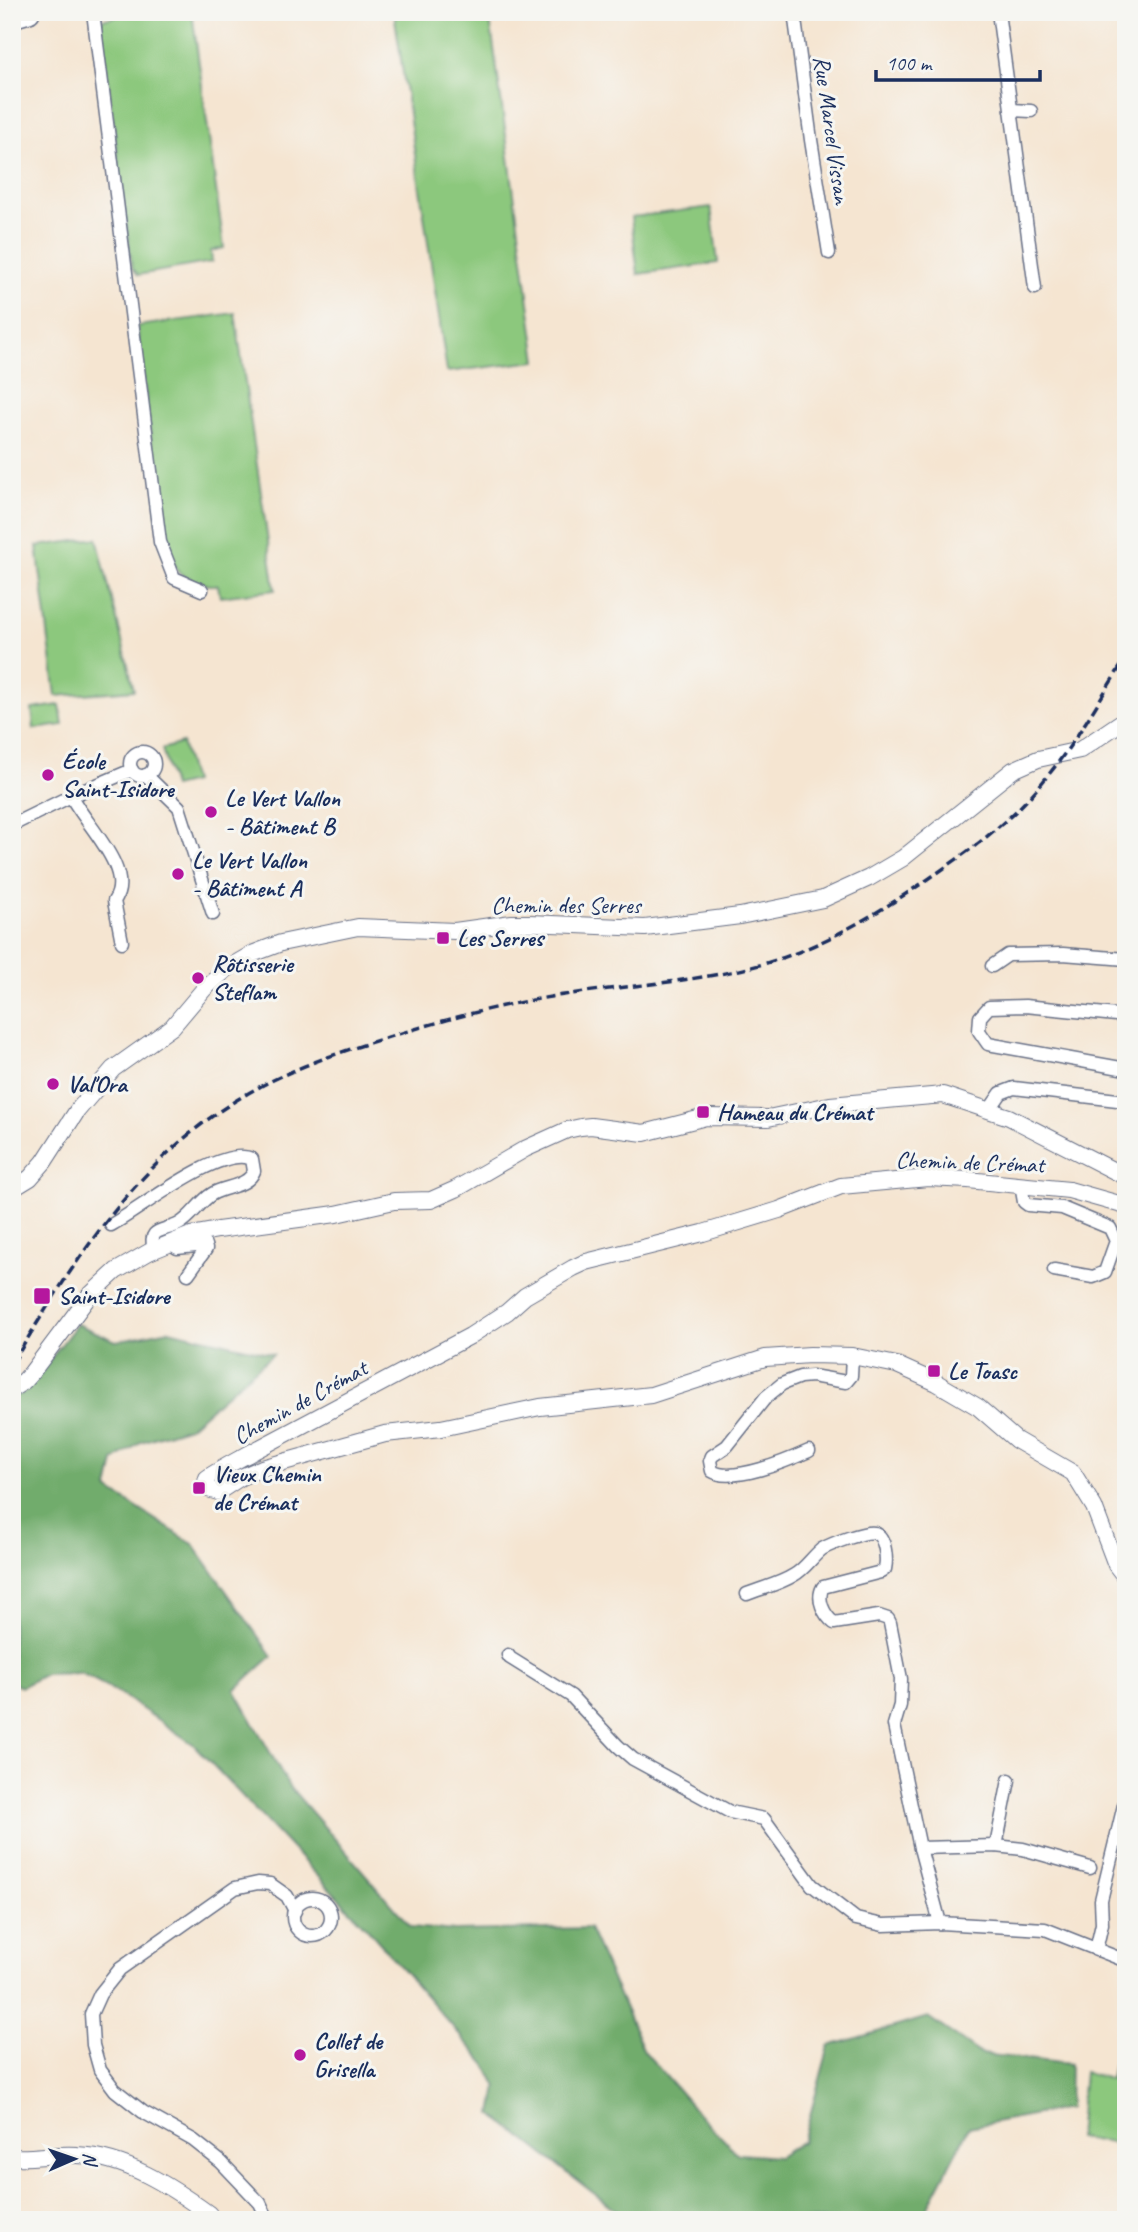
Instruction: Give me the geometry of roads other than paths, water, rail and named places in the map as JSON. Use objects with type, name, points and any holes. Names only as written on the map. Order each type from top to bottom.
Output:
[{"type":"main road","points":[[12,17],[29,12]]},
{"type":"street","points":[[93,12],[160,542],[174,578],[202,590]]},
{"type":"street","name":"Rue Marcel Vissan","points":[[794,12],[829,253]]},
{"type":"street","points":[[998,12],[1035,288]]},
{"type":"street","points":[[1011,110],[1031,111]]},
{"type":"street","name":"Chemin des Serres","points":[[12,1189],[30,1178],[44,1163],[77,1111],[113,1069],[172,1027],[204,989],[228,968],[264,949],[358,927],[434,932],[529,923],[645,928],[740,916],[823,900],[903,858],[1013,770],[1038,759],[1080,750],[1126,719]]},
{"type":"street","points":[[132,770],[132,757],[139,752],[148,753],[152,756],[154,765],[146,775]]},
{"type":"street","points":[[132,770],[138,775],[146,775],[179,807],[213,914]]},
{"type":"street","points":[[12,825],[132,770]]},
{"type":"street","points":[[71,796],[79,814],[105,843],[121,883],[119,894],[114,901],[122,942]]},
{"type":"street","points":[[992,966],[1008,955],[1063,954],[1126,959]]},
{"type":"street","points":[[1126,1016],[1025,1006],[989,1007],[980,1017],[979,1031],[988,1044],[1126,1069]]},
{"type":"street","points":[[990,1109],[1001,1093],[1014,1088],[1126,1101]]},
{"type":"street","name":"Chemin de Crémat","points":[[12,1389],[32,1372],[89,1296],[116,1271],[154,1250],[191,1236],[218,1230],[336,1214],[394,1201],[431,1200],[456,1189],[524,1149],[568,1130],[582,1127],[644,1133],[706,1117],[768,1118],[820,1106],[943,1095],[1009,1116],[1126,1177]]},
{"type":"street","name":"Chemin de Crémat","points":[[111,1225],[130,1216],[171,1185],[193,1173],[238,1158],[252,1159],[254,1171],[248,1181],[213,1193],[179,1224],[153,1235],[151,1242],[154,1250]]},
{"type":"street","name":"Chemin de Crémat","points":[[1126,1206],[1069,1191],[929,1178],[841,1186],[779,1210],[704,1233],[586,1262],[564,1272],[524,1296],[508,1312],[470,1336],[206,1479],[211,1491],[218,1492],[241,1477],[262,1468],[385,1434],[441,1428],[540,1407],[651,1395],[765,1359],[798,1355],[852,1356],[897,1365],[937,1383],[978,1407],[1016,1440],[1073,1473],[1094,1507],[1116,1564],[1126,1578]]},
{"type":"street","points":[[1021,1185],[1024,1202],[1028,1205],[1071,1211],[1104,1224],[1113,1233],[1116,1241],[1105,1272],[1089,1277],[1054,1270]]},
{"type":"street","points":[[171,1244],[177,1248],[205,1245],[206,1249],[188,1274]]},
{"type":"street","points":[[809,1451],[769,1467],[742,1472],[719,1475],[712,1471],[710,1466],[712,1456],[727,1446],[772,1390],[800,1377],[812,1376],[846,1382],[851,1376],[852,1356]]},
{"type":"street","points":[[747,1594],[792,1577],[821,1550],[831,1545],[870,1533],[879,1536],[886,1559],[885,1569],[823,1587],[819,1595],[828,1618],[834,1623],[879,1616],[888,1619],[890,1623],[901,1679],[900,1705],[894,1725],[920,1848],[940,1923]]},
{"type":"street","points":[[509,1655],[570,1696],[633,1759],[730,1812],[764,1819],[812,1885],[856,1919],[883,1925],[940,1923],[1045,1929],[1126,1961]]},
{"type":"street","points":[[996,1846],[1009,1780]]},
{"type":"street","points":[[1096,1950],[1102,1924],[1101,1900],[1126,1797]]},
{"type":"street","points":[[920,1848],[996,1846],[1030,1850],[1090,1868]]},
{"type":"street","points":[[268,2220],[260,2203],[221,2162],[193,2140],[143,2112],[115,2090],[100,2070],[93,2045],[91,2014],[100,1994],[120,1969],[235,1888],[258,1883],[270,1884],[287,1896],[322,1901],[330,1910],[331,1921],[326,1931],[316,1936],[300,1932],[294,1922],[295,1911],[287,1896]]},
{"type":"street","points":[[295,1911],[306,1899]]},
{"type":"street","points":[[12,2157],[73,2154],[112,2159],[156,2180],[213,2218]]},
{"type":"railway","points":[[12,1364],[58,1290],[108,1219],[166,1155],[235,1101],[273,1080],[313,1063],[374,1041],[458,1017],[542,998],[739,970],[785,957],[826,940],[924,882],[973,848],[1018,809],[1067,750],[1126,658]]},
{"type":"place","name":"École Saint-Isidore","points":[[48,775]]},
{"type":"place","name":"Le Vert Vallon - Bâtiment B","points":[[211,812]]},
{"type":"place","name":"Le Vert Vallon - Bâtiment A","points":[[178,874]]},
{"type":"place","name":"Les Serres","points":[[443,938]]},
{"type":"place","name":"Rôtisserie Steflam","points":[[198,978]]},
{"type":"place","name":"Val'Ora","points":[[53,1084]]},
{"type":"place","name":"Hameau du Crémat","points":[[703,1112]]},
{"type":"place","name":"Saint-Isidore","points":[[42,1296]]},
{"type":"place","name":"Le Toasc","points":[[934,1371]]},
{"type":"place","name":"Vieux Chemin de Crémat","points":[[199,1488]]},
{"type":"place","name":"Collet de Grisella","points":[[300,2055]]}]
